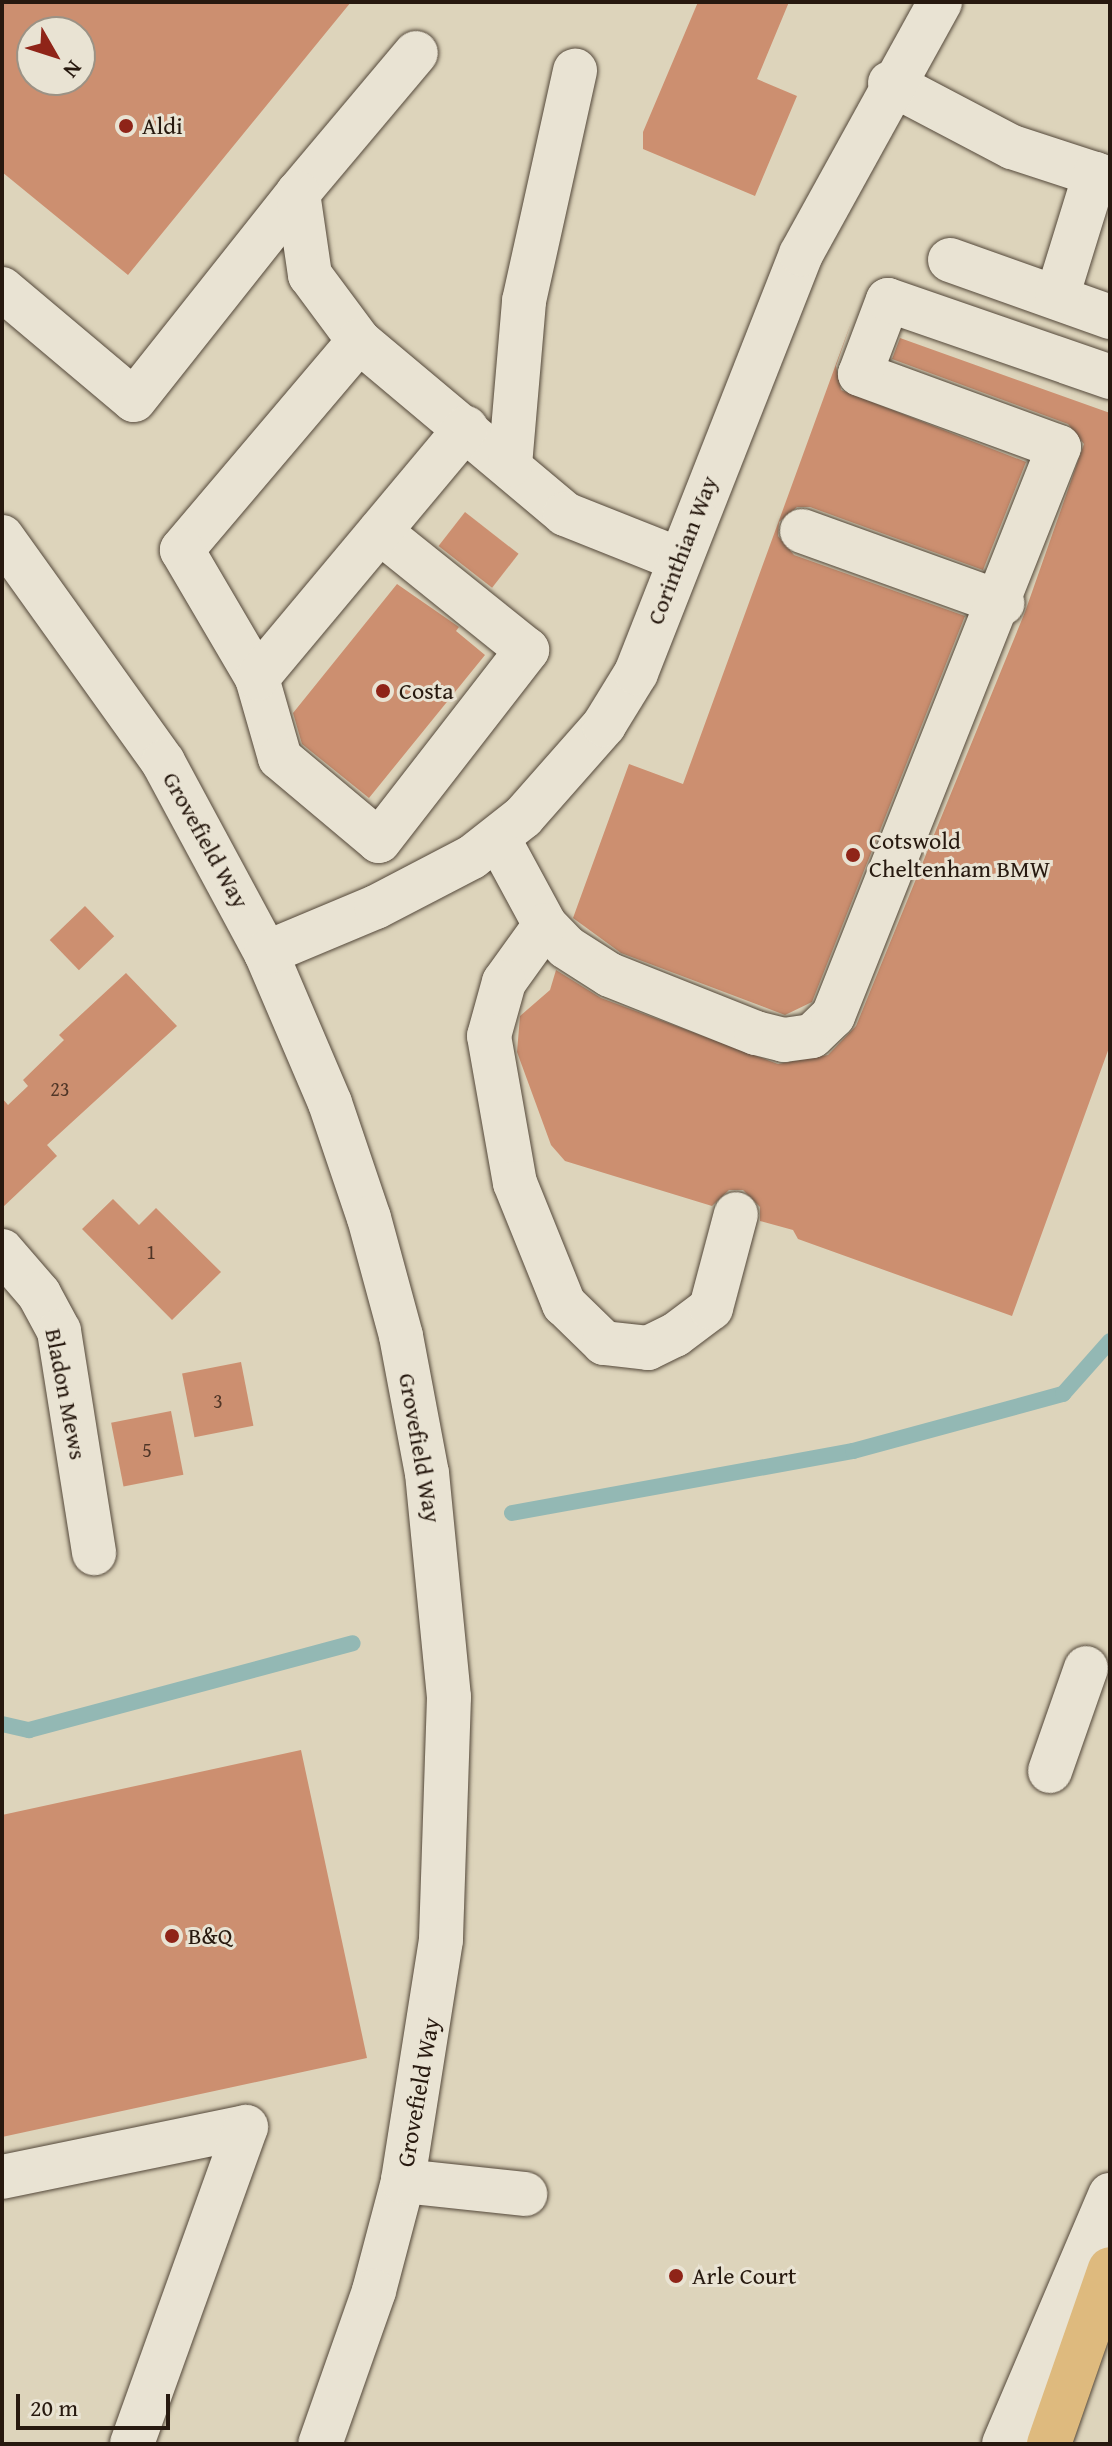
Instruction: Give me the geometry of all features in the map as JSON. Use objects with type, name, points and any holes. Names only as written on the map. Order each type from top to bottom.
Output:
[{"type":"highway","points":[[1049,2444],[1110,2269]]},
{"type":"street","name":"Corinthian Way","points":[[266,953],[426,883],[498,838],[566,774],[604,725],[636,673],[678,559],[801,254],[890,83],[940,2]]},
{"type":"street","points":[[2,289],[134,400],[298,193],[416,53]]},
{"type":"street","points":[[510,465],[524,301],[575,71]]},
{"type":"street","points":[[890,83],[1012,147],[1102,176],[1057,297]]},
{"type":"street","points":[[298,193],[310,275],[359,341],[565,514],[678,559]]},
{"type":"street","points":[[950,260],[1110,317]]},
{"type":"street","points":[[498,838],[545,925],[566,947],[610,975],[756,1033],[784,1040],[812,1036],[833,1016],[1002,603],[1059,447],[860,374],[888,300],[1110,377]]},
{"type":"street","points":[[359,341],[182,550],[257,678],[280,758],[379,841],[527,650],[380,532]]},
{"type":"street","points":[[257,678],[466,428]]},
{"type":"street","points":[[802,531],[1002,603]]},
{"type":"street","name":"Grovefield Way","points":[[2,537],[163,762],[266,953],[330,1103],[369,1218],[401,1336],[440,1576],[449,1697],[441,1940],[403,2181],[374,2291],[320,2444]]},
{"type":"street","points":[[545,925],[504,982],[489,1036],[515,1183],[564,1304],[604,1343],[648,1348],[675,1335],[711,1308],[736,1214]]},
{"type":"street","name":"Bladon Mews","points":[[2,1251],[39,1294],[59,1331],[94,1553]]},
{"type":"street","points":[[1050,1771],[1086,1668]]},
{"type":"street","points":[[2,2177],[246,2127],[210,2237],[132,2444]]},
{"type":"street","points":[[403,2181],[525,2194]]},
{"type":"street","points":[[1004,2444],[1110,2195]]},
{"type":"building","name":"Aldi","points":[[2,2],[351,2],[128,275],[2,172]]},
{"type":"building","points":[[698,2],[789,2],[757,79],[797,96],[755,196],[643,149],[643,132]]},
{"type":"building","points":[[852,320],[836,366],[841,390],[1026,462],[983,570],[810,507],[797,507],[779,522],[778,536],[794,555],[965,616],[812,1002],[785,1015],[621,953],[573,918],[629,764],[683,784]]},
{"type":"building","points":[[900,338],[1110,413],[1110,1045],[1012,1316],[798,1239],[793,1230],[760,1221],[760,1207],[743,1190],[729,1190],[712,1206],[565,1161],[551,1145],[517,1052],[520,1016],[550,990],[556,970],[601,998],[778,1064],[828,1055],[856,1026],[1025,612],[1084,444],[1068,424],[892,359]]},
{"type":"building","points":[[465,512],[519,554],[492,588],[439,546]]},
{"type":"building","name":"Costa","points":[[397,584],[459,627],[456,631],[485,655],[369,798],[302,744],[293,713]]},
{"type":"building","points":[[85,906],[114,936],[79,970],[50,940]]},
{"type":"building","points":[[126,973],[177,1026],[47,1145],[57,1156],[2,1208],[2,1098],[8,1105],[28,1086],[23,1080],[64,1040],[59,1035]]},
{"type":"building","points":[[113,1199],[139,1225],[156,1208],[221,1272],[172,1320],[82,1229]]},
{"type":"building","points":[[241,1362],[253,1426],[195,1437],[182,1373]]},
{"type":"building","points":[[171,1411],[183,1475],[124,1486],[111,1423]]},
{"type":"building","name":"B&Q","points":[[301,1750],[367,2058],[2,2137],[2,1815]]},
{"type":"waterway","points":[[512,1513],[853,1451],[1063,1394],[1110,1341]]},
{"type":"waterway","points":[[2,1724],[29,1730],[353,1643]]},
{"type":"place","name":"Aldi","points":[[126,126]]},
{"type":"place","name":"Costa","points":[[383,691]]},
{"type":"place","name":"Cotswold Cheltenham BMW","points":[[853,855]]},
{"type":"place","name":"B&Q","points":[[172,1936]]},
{"type":"place","name":"Arle Court","points":[[676,2276]]}]
